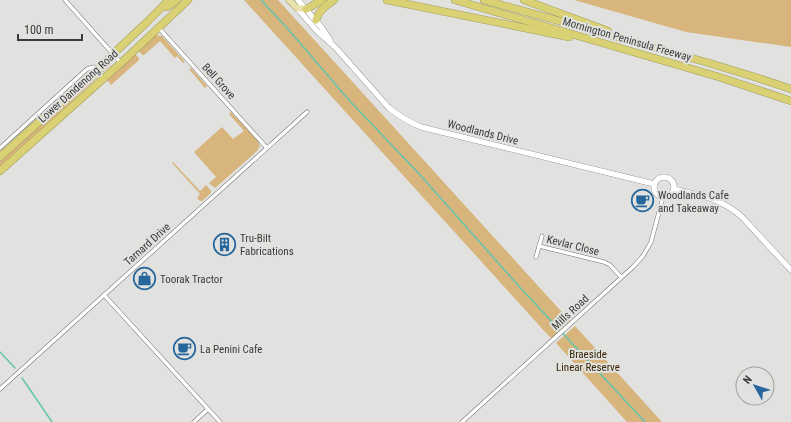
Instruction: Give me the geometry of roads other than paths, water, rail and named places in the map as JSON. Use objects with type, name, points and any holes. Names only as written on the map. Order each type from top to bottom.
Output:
[{"type":"highway","name":"Lower Dandenong Road","points":[[0,157],[98,69],[152,18],[168,0]]},
{"type":"highway","points":[[152,18],[177,0]]},
{"type":"highway","name":"Lower Dandenong Road","points":[[0,171],[121,63],[188,0]]},
{"type":"highway","points":[[306,9],[322,0]]},
{"type":"highway","points":[[316,20],[317,16],[322,10],[334,0]]},
{"type":"highway","points":[[387,0],[619,48]]},
{"type":"highway","name":"Mornington Peninsula Freeway","points":[[455,0],[718,77],[791,101]]},
{"type":"highway","name":"Mornington Peninsula Freeway","points":[[484,0],[709,63],[791,89]]},
{"type":"highway","points":[[524,0],[618,34],[741,71],[775,84]]},
{"type":"main road","name":"Woodlands Drive","points":[[289,0],[297,8]]},
{"type":"main road","points":[[297,8],[306,9]]},
{"type":"street","points":[[65,0],[121,63]]},
{"type":"street","name":"Woodlands Drive","points":[[298,0],[316,20],[336,48]]},
{"type":"street","name":"Woodlands Drive","points":[[297,8],[336,48],[389,108],[400,117],[410,122],[421,127],[654,184]]},
{"type":"street","name":"Bell Grove","points":[[158,27],[267,148]]},
{"type":"street","name":"Lower Dandenong Road","points":[[0,148],[87,69],[94,67],[98,69]]},
{"type":"street","name":"Tarnard Drive","points":[[0,389],[306,112]]},
{"type":"street","points":[[660,177],[667,177],[674,183],[674,189],[671,194],[662,197],[655,192],[654,184],[660,177]]},
{"type":"street","points":[[674,189],[711,198],[722,202],[733,209],[791,270]]},
{"type":"street","name":"Mills Road","points":[[462,422],[552,342],[643,256],[651,242],[662,197]]},
{"type":"street","name":"Kevlar Close","points":[[536,257],[542,236]]},
{"type":"street","name":"Kevlar Close","points":[[539,246],[604,262],[610,265],[621,277]]},
{"type":"street","points":[[104,294],[220,422]]},
{"type":"street","points":[[194,422],[208,409]]},
{"type":"waterway","points":[[261,0],[348,99],[422,177],[516,283],[645,422]]},
{"type":"waterway","points":[[0,352],[15,368]]},
{"type":"waterway","points":[[22,378],[52,422]]},
{"type":"place","name":"Woodlands Cafe and Takeaway","points":[[643,201]]},
{"type":"place","name":"Tru-Bilt Fabrications","points":[[225,244]]},
{"type":"place","name":"Toorak Tractor","points":[[145,279]]},
{"type":"place","name":"La Penini Cafe","points":[[184,349]]},
{"type":"park label","name":"Braeside Linear Reserve","points":[[588,360]]}]
